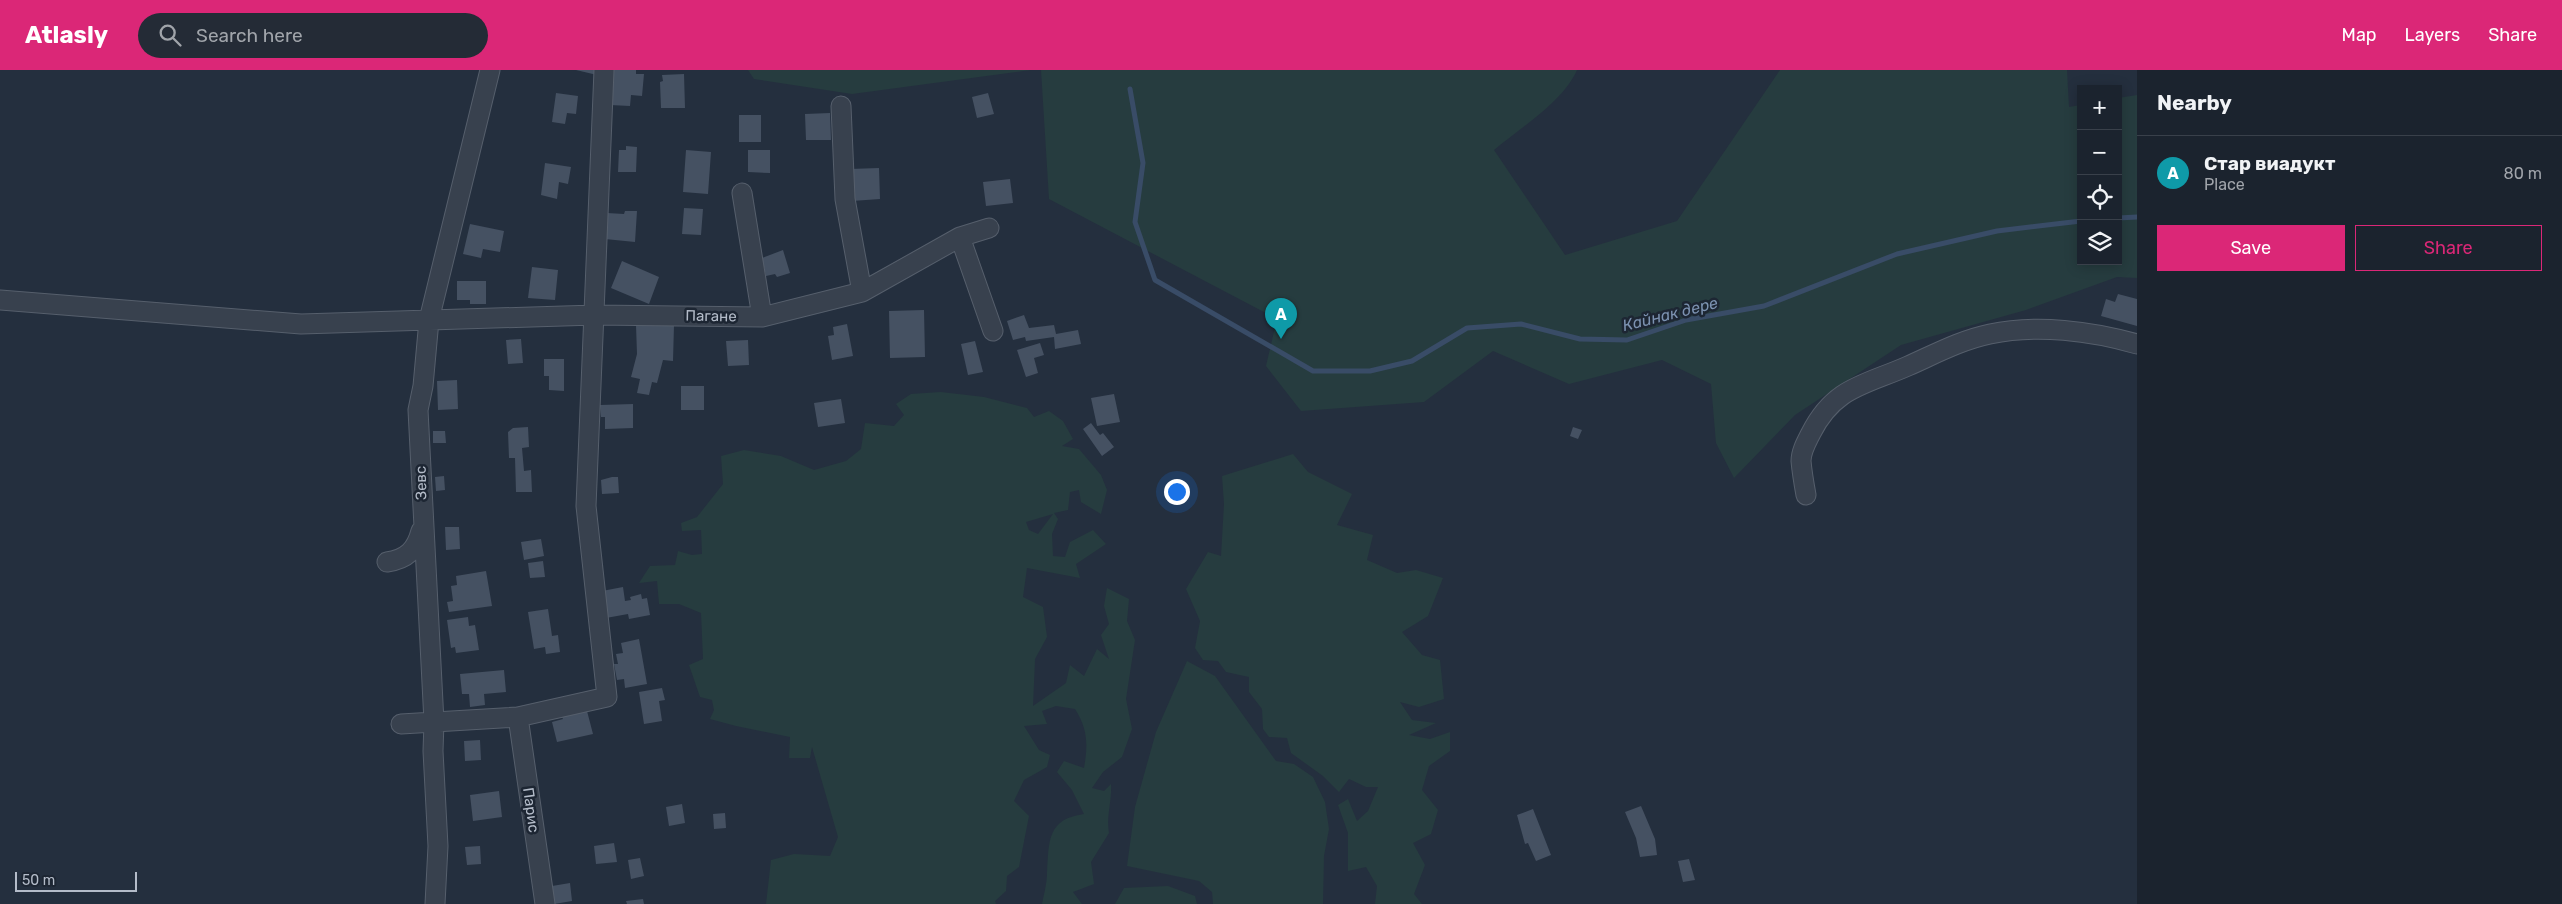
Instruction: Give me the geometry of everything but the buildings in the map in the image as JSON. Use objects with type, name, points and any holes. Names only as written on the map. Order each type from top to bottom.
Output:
[{"type":"street","name":"Зевс","points":[[435,904],[438,846],[433,751],[434,722],[422,526],[418,410],[423,386],[429,320],[490,70]]},
{"type":"street","points":[[401,724],[518,717],[607,698],[586,506],[604,70]]},
{"type":"street","points":[[841,106],[845,199],[862,292]]},
{"type":"street","points":[[742,193],[762,317]]},
{"type":"street","name":"Пагане","points":[[0,300],[301,324],[595,315],[762,317],[862,292],[960,237],[989,228]]},
{"type":"street","points":[[960,237],[993,331]]},
{"type":"street","points":[[1806,495],[1801,459],[1804,447],[1819,416],[1839,395],[1950,346],[1989,334],[2022,330],[2067,331],[2137,344]]},
{"type":"street","points":[[387,562],[402,560],[417,546],[422,526]]},
{"type":"street","name":"Парис","points":[[518,717],[545,904]]},
{"type":"green space","points":[[748,70],[1031,70],[852,94],[754,79]]},
{"type":"green space","points":[[1041,70],[1577,70],[1562,93],[1551,104],[1494,150],[1565,255],[1677,221],[1780,70],[2067,70],[2069,107],[2077,106],[2077,265],[2122,265],[2122,97],[2137,95],[2137,278],[2117,277],[2026,310],[1901,345],[1795,415],[1734,478],[1716,443],[1711,384],[1662,360],[1569,384],[1493,351],[1424,402],[1301,411],[1266,366],[1277,319],[1049,199]]},
{"type":"green space","points":[[941,392],[984,397],[1027,408],[1034,417],[1049,411],[1063,421],[1073,439],[1062,446],[1079,449],[1101,475],[1107,490],[1101,514],[1081,502],[1079,490],[1070,492],[1068,510],[1054,513],[1058,519],[1052,534],[1053,556],[1065,557],[1070,542],[1093,530],[1106,544],[1076,564],[1080,578],[1027,568],[1023,597],[1043,607],[1047,637],[1035,659],[1033,706],[1066,683],[1070,665],[1084,676],[1097,649],[1109,659],[1101,635],[1109,624],[1104,606],[1107,588],[1129,599],[1127,621],[1135,640],[1126,699],[1132,729],[1122,757],[1103,772],[1092,788],[1104,791],[1111,784],[1109,833],[1091,862],[1094,884],[1073,892],[1082,904],[1042,904],[1052,833],[1063,821],[1084,814],[1072,790],[1057,772],[1064,761],[1084,768],[1086,752],[1085,730],[1075,709],[1056,706],[1042,711],[1047,724],[1024,726],[1039,750],[1050,755],[1047,767],[1024,780],[1014,801],[1029,816],[1019,867],[1007,876],[1006,891],[995,901],[996,904],[766,904],[771,860],[794,854],[830,856],[838,837],[812,747],[810,758],[789,758],[790,737],[710,719],[714,710],[712,700],[700,697],[689,665],[703,659],[701,613],[679,604],[659,604],[657,581],[639,583],[650,566],[675,565],[678,551],[692,555],[702,554],[701,530],[682,531],[681,523],[697,517],[723,484],[721,456],[744,450],[781,456],[814,470],[846,461],[861,449],[865,423],[894,426],[904,415],[896,404],[911,394]],"holes":[[[1053,514],[1038,534],[1029,530],[1026,522]]]},
{"type":"green space","points":[[1293,454],[1308,472],[1352,494],[1337,525],[1373,535],[1367,560],[1397,573],[1416,570],[1443,578],[1428,616],[1402,632],[1422,655],[1440,660],[1444,699],[1419,707],[1400,702],[1412,720],[1436,723],[1409,735],[1430,739],[1450,732],[1450,751],[1429,766],[1422,790],[1438,810],[1431,834],[1413,843],[1425,865],[1414,894],[1422,904],[1375,904],[1377,886],[1366,867],[1348,871],[1348,833],[1338,805],[1348,799],[1357,821],[1368,811],[1378,787],[1366,787],[1349,779],[1339,792],[1323,776],[1291,753],[1287,738],[1269,737],[1263,729],[1262,709],[1249,692],[1249,677],[1226,672],[1218,661],[1203,660],[1195,648],[1200,621],[1186,589],[1208,552],[1221,556],[1224,504],[1222,476]]},
{"type":"green space","points":[[1187,661],[1215,676],[1276,761],[1294,764],[1313,777],[1325,802],[1329,829],[1324,856],[1323,904],[1213,904],[1212,892],[1199,881],[1127,866],[1135,807],[1156,732]]},
{"type":"green space","points":[[1168,886],[1195,896],[1197,904],[1115,904],[1124,888]]},
{"type":"waterway","name":"Кайнак дере","points":[[1130,89],[1143,163],[1135,222],[1155,280],[1313,371],[1370,371],[1412,361],[1467,328],[1521,324],[1580,339],[1627,340],[1686,320],[1764,306],[1897,254],[1997,231],[2077,221]]},
{"type":"waterway","name":"Кайнак дере","points":[[2122,218],[2137,217]]},
{"type":"place","name":"Стар виадукт","points":[[1281,339]]}]
